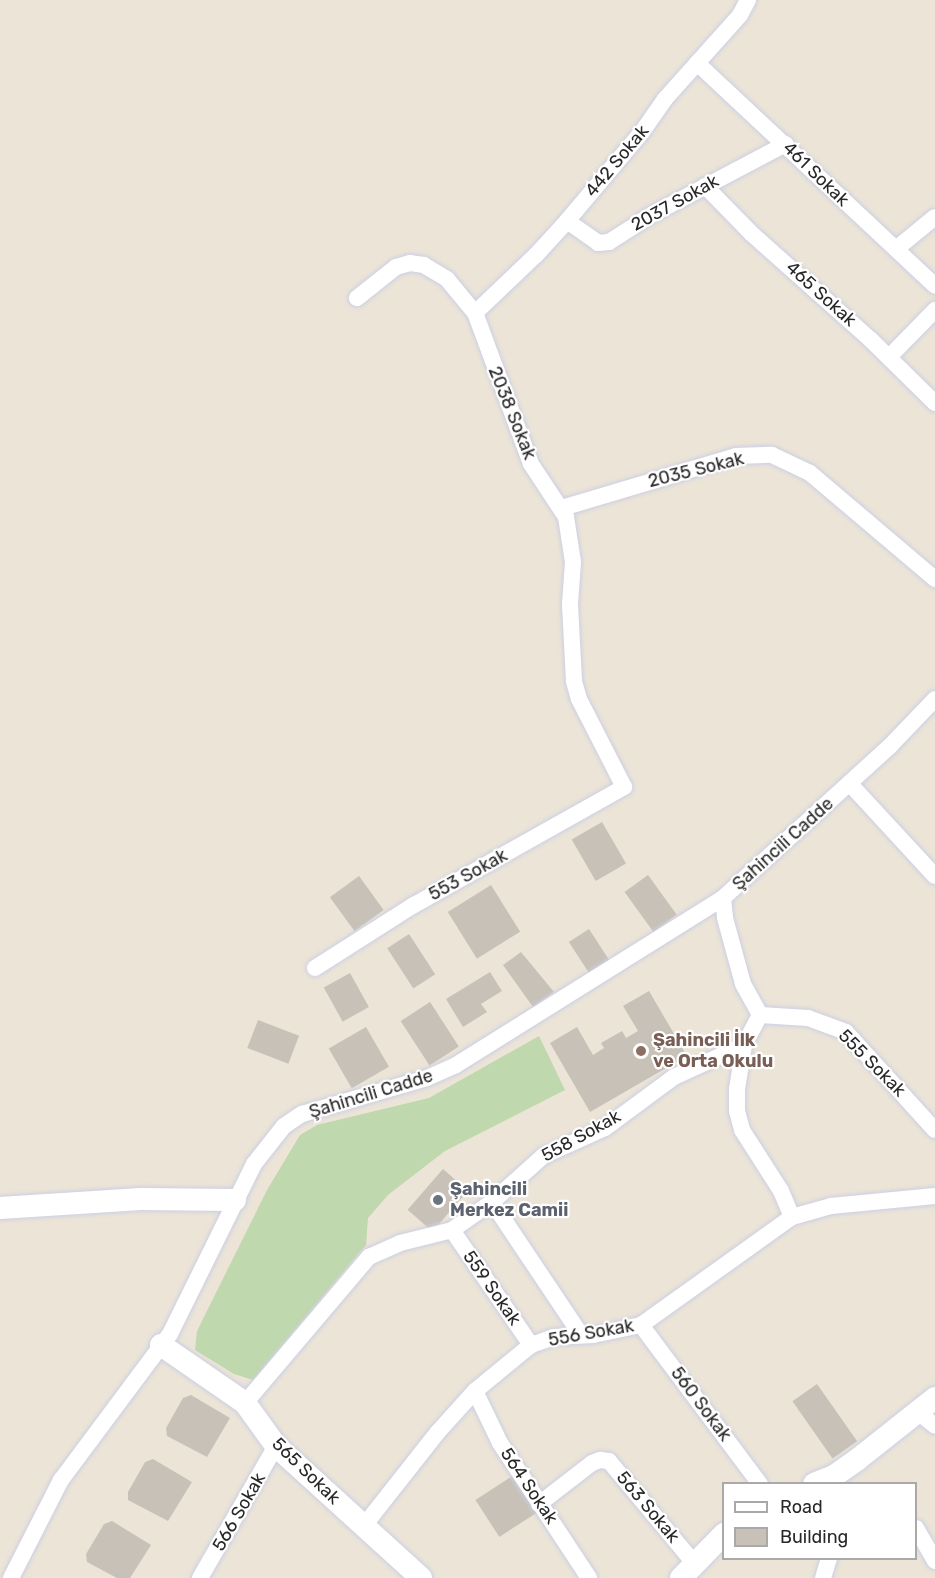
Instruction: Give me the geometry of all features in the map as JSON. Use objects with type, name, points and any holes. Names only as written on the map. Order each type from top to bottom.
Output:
[{"type":"street","name":"442 Sokak","points":[[475,313],[536,255],[567,221],[697,63],[740,15],[748,0]]},
{"type":"street","name":"461 Sokak","points":[[697,63],[935,286]]},
{"type":"street","name":"2037 Sokak","points":[[567,221],[598,243],[609,242],[653,214],[786,144]]},
{"type":"street","name":"465 Sokak","points":[[705,186],[752,234],[889,357],[935,404]]},
{"type":"street","points":[[896,249],[935,217]]},
{"type":"street","name":"2038 Sokak","points":[[357,298],[396,267],[410,264],[424,265],[447,279],[475,313],[529,458],[562,508],[572,542],[570,604],[574,681],[579,699],[624,787]]},
{"type":"street","points":[[889,357],[935,310]]},
{"type":"street","name":"2035 Sokak","points":[[562,508],[736,456],[772,455],[810,473],[935,579]]},
{"type":"street","name":"Şahincili Cadde","points":[[11,1578],[61,1480],[170,1334],[254,1164],[292,1119],[428,1078],[456,1065],[723,898],[850,784],[935,699]]},
{"type":"street","points":[[850,784],[935,876]]},
{"type":"street","name":"553 Sokak","points":[[315,968],[414,905],[624,787]]},
{"type":"street","points":[[723,898],[725,918],[743,984],[760,1015],[744,1045],[737,1089],[737,1111],[742,1130],[781,1191],[792,1216]]},
{"type":"street","name":"555 Sokak","points":[[760,1015],[808,1018],[846,1032],[935,1130]]},
{"type":"street","name":"558 Sokak","points":[[244,1403],[369,1257],[400,1243],[452,1230],[492,1202],[543,1156],[605,1128],[674,1077],[744,1045]]},
{"type":"street","name":"556 Sokak","points":[[363,1527],[437,1433],[475,1391],[531,1345],[554,1337],[592,1335],[641,1324],[792,1216],[831,1206],[935,1196]]},
{"type":"street","points":[[0,1208],[141,1199],[235,1200]]},
{"type":"street","points":[[492,1202],[581,1335]]},
{"type":"street","name":"559 Sokak","points":[[452,1230],[531,1345]]},
{"type":"street","name":"560 Sokak","points":[[641,1324],[759,1482]]},
{"type":"street","name":"565 Sokak","points":[[161,1345],[244,1403],[276,1446],[421,1578]]},
{"type":"street","name":"564 Sokak","points":[[475,1391],[500,1443],[589,1578]]},
{"type":"street","points":[[836,1481],[929,1412]]},
{"type":"street","name":"566 Sokak","points":[[200,1578],[276,1446]]},
{"type":"street","name":"563 Sokak","points":[[539,1504],[592,1463],[600,1460],[609,1461],[688,1570]]},
{"type":"street","points":[[917,1531],[935,1562]]},
{"type":"street","points":[[688,1570],[722,1535]]},
{"type":"street","points":[[823,1578],[828,1560]]},
{"type":"green space","points":[[539,1036],[565,1090],[445,1151],[388,1195],[368,1218],[366,1245],[253,1380],[234,1374],[195,1350],[197,1331],[267,1190],[300,1135],[317,1125],[429,1098]]},
{"type":"building","points":[[602,822],[626,864],[596,881],[572,840]]},
{"type":"building","points":[[648,875],[677,915],[653,932],[625,892]]},
{"type":"building","points":[[359,876],[384,910],[355,931],[330,897]]},
{"type":"building","points":[[491,885],[520,932],[477,959],[448,912]]},
{"type":"building","points":[[589,929],[609,960],[589,973],[569,942]]},
{"type":"building","points":[[409,934],[435,974],[413,988],[387,948]]},
{"type":"building","points":[[521,952],[554,992],[533,1007],[503,965]]},
{"type":"building","points":[[490,972],[502,991],[481,1004],[487,1012],[463,1027],[446,999]]},
{"type":"building","points":[[350,973],[369,1007],[343,1022],[324,988]]},
{"type":"building","name":"Şahincili İlk ve Orta Okulu","points":[[649,991],[687,1056],[590,1112],[550,1043],[577,1027],[593,1055],[604,1048],[601,1043],[622,1031],[626,1038],[638,1031],[623,1006]]},
{"type":"building","points":[[430,1002],[459,1046],[430,1066],[401,1021]]},
{"type":"building","points":[[258,1020],[299,1036],[288,1064],[247,1048]]},
{"type":"building","points":[[366,1027],[389,1067],[352,1088],[329,1048]]},
{"type":"building","name":"Şahincili Merkez Camii","points":[[443,1169],[468,1191],[432,1231],[408,1210]]},
{"type":"building","points":[[817,1384],[857,1441],[833,1459],[792,1401]]},
{"type":"building","points":[[191,1395],[230,1418],[207,1457],[167,1436],[166,1428],[183,1398]]},
{"type":"building","points":[[153,1459],[192,1482],[168,1521],[128,1500],[128,1492],[145,1462]]},
{"type":"building","points":[[514,1475],[538,1512],[499,1537],[475,1500]]},
{"type":"building","points":[[112,1521],[151,1545],[130,1578],[117,1578],[87,1562],[86,1554],[104,1524]]},
{"type":"place","name":"Şahincili İlk ve Orta Okulu","points":[[641,1051]]},
{"type":"place","name":"Şahincili Merkez Camii","points":[[438,1200]]}]
